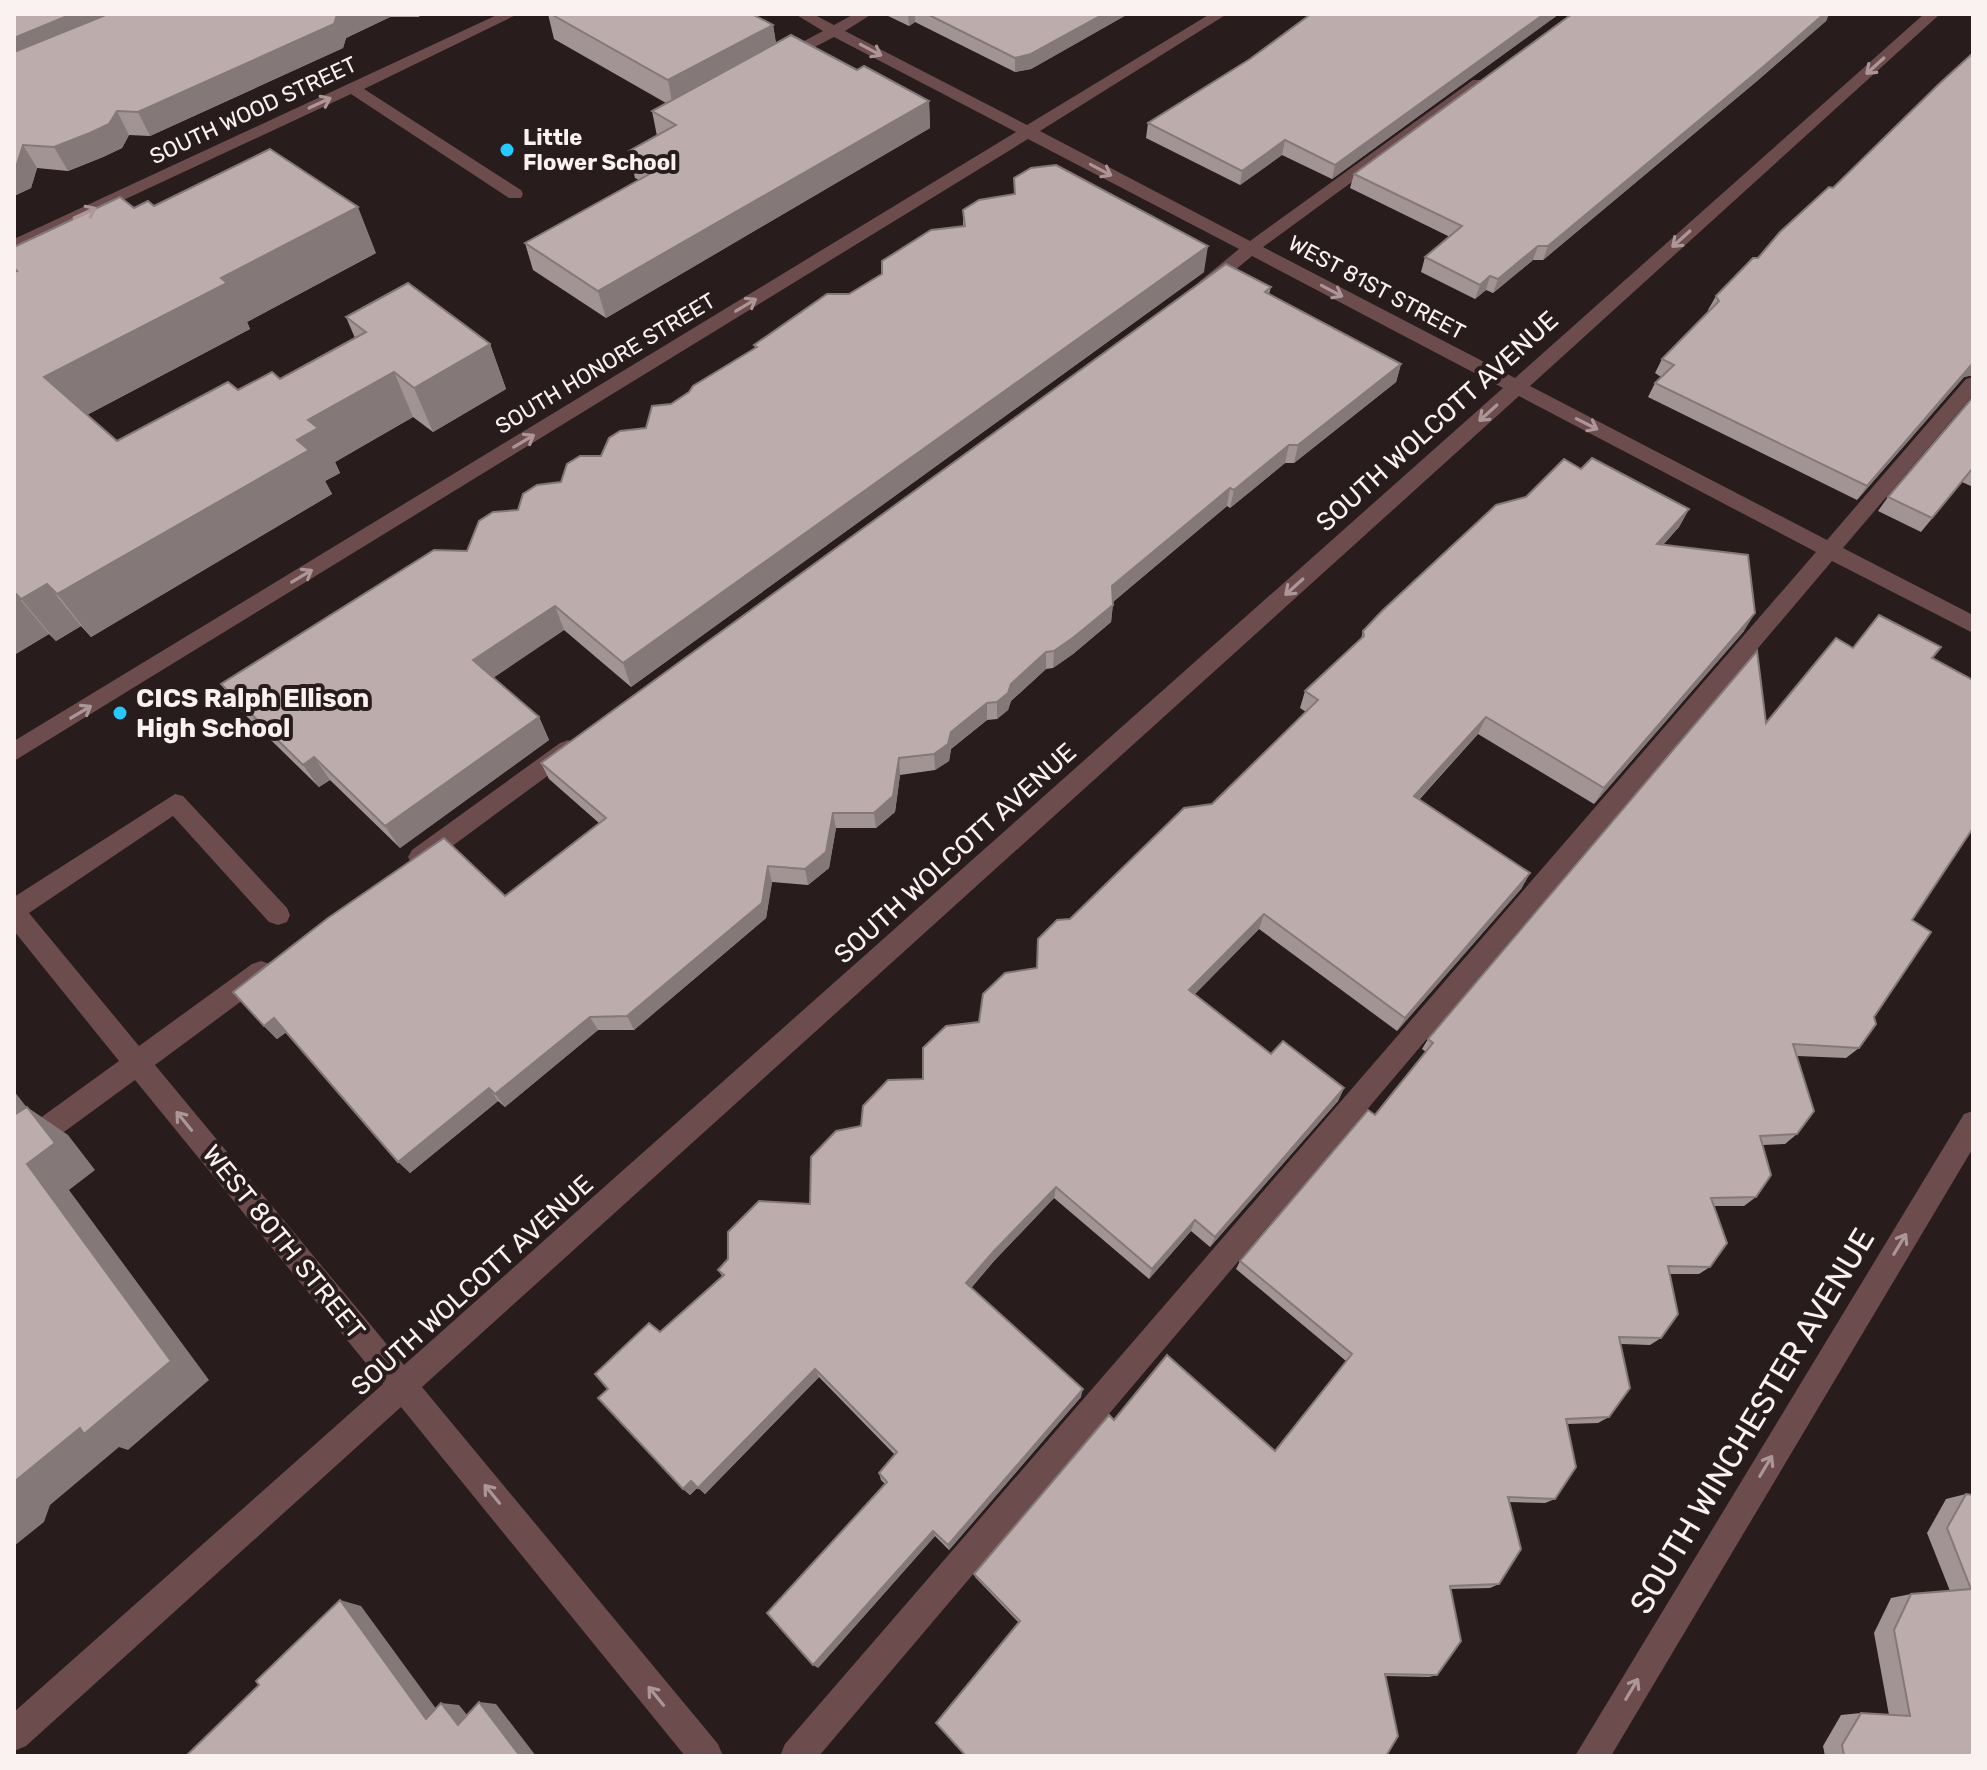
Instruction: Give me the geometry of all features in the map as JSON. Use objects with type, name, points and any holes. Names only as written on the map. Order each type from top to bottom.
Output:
[{"type":"street","name":"SOUTH WOOD STREET","points":[[14,246],[511,14]]},
{"type":"street","name":"WEST 81ST STREET","points":[[802,14],[1973,625]]},
{"type":"street","points":[[761,69],[865,14]]},
{"type":"street","name":"SOUTH HONORE STREET","points":[[14,752],[1220,14]]},
{"type":"street","name":"SOUTH WOLCOTT AVENUE","points":[[14,1734],[1933,14]]},
{"type":"street","points":[[1183,302],[1499,68]]},
{"type":"street","points":[[352,88],[515,194]]},
{"type":"street","points":[[797,1756],[1973,383]]},
{"type":"street","points":[[406,867],[587,735]]},
{"type":"street","points":[[14,911],[175,803],[278,915]]},
{"type":"street","name":"WEST 80TH STREET","points":[[14,911],[706,1756]]},
{"type":"street","points":[[14,1153],[277,961]]},
{"type":"street","name":"SOUTH WINCHESTER AVENUE","points":[[1592,1756],[1973,1123]]},
{"type":"building","points":[[14,14],[72,14],[14,38]]},
{"type":"building","points":[[108,14],[339,14],[334,24],[138,112],[117,111],[109,124],[90,133],[54,147],[23,145],[14,165],[14,52]]},
{"type":"building","points":[[551,14],[752,14],[773,25],[668,80]]},
{"type":"building","points":[[927,14],[1104,14],[1031,54],[1015,58]]},
{"type":"building","points":[[1311,14],[1544,14],[1335,165],[1285,140],[1242,171],[1148,123],[1250,59]]},
{"type":"building","points":[[1572,14],[1824,14],[1548,246],[1538,246],[1498,279],[1490,276],[1480,285],[1425,257],[1462,226],[1354,174]]},
{"type":"building","points":[[791,35],[857,70],[864,66],[929,101],[598,291],[525,243],[655,171],[652,169],[656,167],[629,151],[676,125],[652,111]]},
{"type":"building","points":[[1973,53],[1973,363],[1867,486],[1655,383],[1674,365],[1662,359],[1719,301],[1716,296],[1753,258],[1758,258],[1780,232],[1829,187],[1833,188]]},
{"type":"building","points":[[270,149],[358,207],[221,278],[227,283],[44,377],[117,441],[228,382],[238,390],[272,372],[280,379],[366,332],[346,317],[408,283],[490,344],[414,388],[394,372],[308,420],[318,428],[297,440],[309,450],[57,594],[47,584],[21,599],[14,592],[14,272],[17,271],[14,268],[14,247],[120,197],[134,208],[148,201],[154,206]]},
{"type":"building","points":[[1056,165],[1208,246],[623,663],[555,606],[473,660],[539,717],[385,826],[314,757],[303,765],[221,684],[434,550],[467,551],[479,521],[493,512],[518,510],[523,494],[537,485],[561,482],[567,464],[580,456],[601,456],[609,438],[620,431],[646,428],[652,406],[671,404],[693,386],[757,347],[754,345],[827,294],[849,294],[882,274],[882,261],[931,230],[965,226],[963,210],[979,200],[1015,194],[1014,178],[1031,168]]},
{"type":"building","points":[[1226,264],[1271,287],[1265,292],[1401,364],[1298,445],[1289,445],[1234,490],[1230,488],[1112,586],[1113,605],[1074,637],[1054,651],[1046,652],[1011,684],[1008,693],[997,702],[987,703],[951,732],[948,744],[934,754],[899,758],[893,796],[874,813],[833,813],[826,852],[805,869],[768,866],[762,903],[627,1016],[590,1017],[495,1094],[489,1088],[398,1162],[274,1018],[264,1026],[233,992],[328,918],[444,838],[505,896],[606,818],[541,763]]},
{"type":"building","points":[[1973,397],[1973,468],[1932,518],[1888,497]]},
{"type":"building","points":[[1592,458],[1689,509],[1657,544],[1748,555],[1755,613],[1604,788],[1486,717],[1414,796],[1530,873],[1405,1018],[1264,914],[1189,990],[1271,1054],[1283,1041],[1344,1088],[1215,1237],[1195,1220],[1152,1269],[1056,1187],[994,1251],[966,1283],[1083,1389],[948,1545],[933,1531],[813,1665],[767,1613],[887,1482],[879,1473],[897,1452],[815,1369],[698,1488],[691,1481],[683,1489],[598,1398],[608,1389],[595,1374],[649,1323],[660,1332],[724,1275],[718,1270],[728,1259],[728,1232],[759,1201],[810,1204],[811,1157],[836,1131],[861,1126],[863,1106],[888,1080],[923,1079],[923,1048],[946,1026],[979,1022],[983,994],[1005,973],[1037,968],[1038,939],[1057,920],[1070,919],[1184,808],[1212,804],[1318,700],[1305,691],[1364,636],[1363,631],[1382,611],[1496,505],[1526,497],[1564,459],[1581,469]]},
{"type":"building","points":[[1879,615],[1941,647],[1932,658],[1973,680],[1973,828],[1912,920],[1931,932],[1874,1017],[1876,1024],[1859,1048],[1793,1044],[1814,1111],[1797,1134],[1760,1136],[1771,1175],[1756,1197],[1711,1198],[1727,1243],[1710,1267],[1668,1266],[1678,1314],[1661,1338],[1619,1337],[1630,1388],[1609,1417],[1566,1419],[1576,1467],[1555,1499],[1508,1497],[1521,1549],[1499,1584],[1450,1586],[1461,1641],[1437,1675],[1385,1674],[1398,1736],[1386,1756],[966,1756],[936,1723],[1020,1621],[974,1574],[1109,1415],[1114,1420],[1167,1355],[1275,1451],[1352,1354],[1240,1261],[1368,1110],[1375,1115],[1433,1043],[1428,1039],[1757,651],[1766,723],[1836,638],[1853,648]]},
{"type":"building","points":[[27,1107],[55,1143],[27,1164],[171,1361],[84,1434],[80,1428],[14,1482],[14,1115]]},
{"type":"building","points":[[1966,1494],[1973,1495],[1973,1756],[1844,1756],[1842,1745],[1861,1713],[1910,1716],[1894,1630],[1911,1594],[1971,1589],[1947,1528]]},
{"type":"building","points":[[340,1600],[426,1719],[441,1703],[458,1725],[479,1702],[520,1756],[186,1756],[259,1685],[256,1681]]},
{"type":"place","name":"Little Flower School","points":[[507,150]]},
{"type":"place","name":"CICS Ralph Ellison High School","points":[[120,713]]}]
